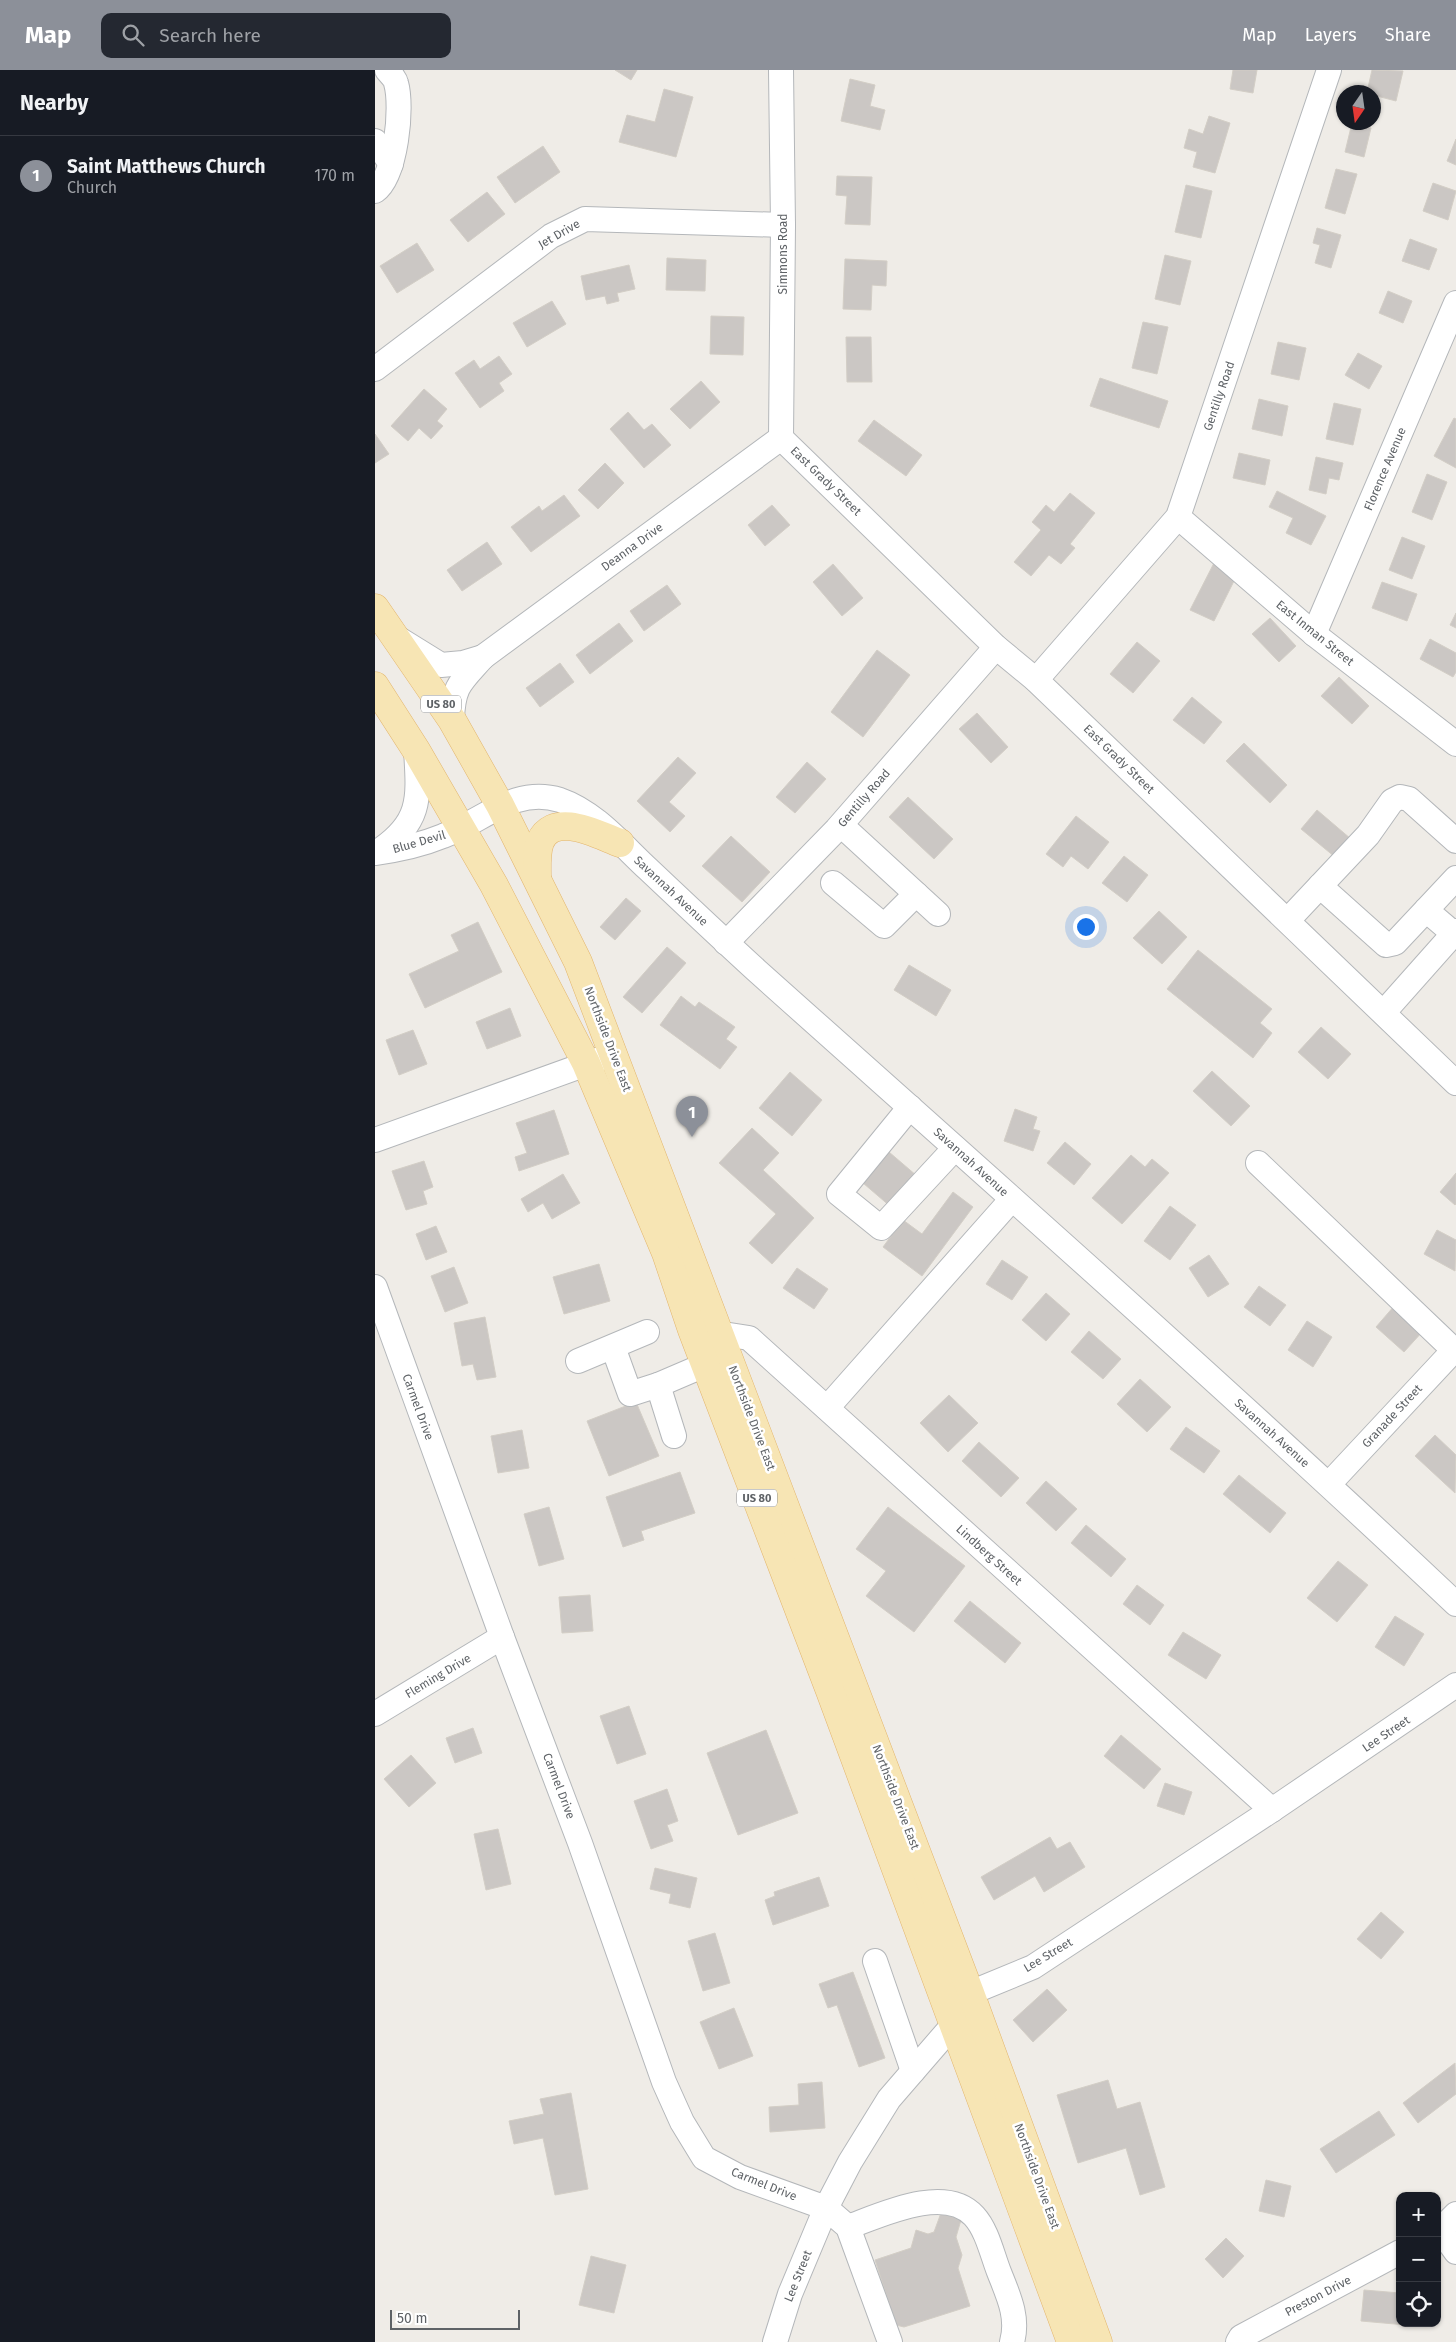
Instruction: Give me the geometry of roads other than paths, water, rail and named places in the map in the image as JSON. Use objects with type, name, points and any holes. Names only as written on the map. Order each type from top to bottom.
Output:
[{"type":"main road","name":"Northside Drive East","points":[[375,608],[451,720],[500,805],[579,962],[970,1993],[1098,2342]]},
{"type":"main road","name":"Northside Drive East","points":[[375,686],[416,750],[494,885],[586,1063],[666,1253],[692,1330],[707,1364],[834,1700],[1066,2339]]},
{"type":"main road","points":[[537,876],[540,842],[545,834],[558,826],[570,826],[620,843]]},
{"type":"street","points":[[375,191],[391,164],[399,113],[396,81],[387,70]]},
{"type":"street","name":"Simmons Road","points":[[781,70],[783,225],[781,438]]},
{"type":"street","name":"Gentilly Road","points":[[1036,680],[1178,517],[1329,70]]},
{"type":"street","points":[[375,140],[391,164]]},
{"type":"street","name":"Jet Drive","points":[[375,369],[551,236],[585,219],[783,225]]},
{"type":"street","name":"Florence Avenue","points":[[1314,634],[1456,303]]},
{"type":"street","name":"East Grady Street","points":[[781,438],[996,646],[1036,680],[1456,1082]]},
{"type":"street","name":"Deanna Drive","points":[[451,720],[453,698],[459,684],[483,657],[781,438]]},
{"type":"street","name":"East Inman Street","points":[[1178,517],[1314,634],[1456,744]]},
{"type":"street","name":"Deanna Drive","points":[[396,637],[441,665],[463,663],[483,657]]},
{"type":"street","name":"Gentilly Road","points":[[726,943],[841,825],[996,646]]},
{"type":"street","points":[[375,853],[394,841],[410,820],[418,788],[416,750]]},
{"type":"street","name":"Savannah Avenue","points":[[462,828],[500,805],[525,797],[560,800],[589,815],[726,943],[1329,1484],[1456,1604]]},
{"type":"street","points":[[1288,920],[1368,835],[1392,800],[1400,797],[1409,799],[1456,841]]},
{"type":"street","points":[[841,825],[938,914]]},
{"type":"street","name":"Blue Devil","points":[[375,853],[412,847],[462,828]]},
{"type":"street","points":[[1320,886],[1386,945],[1395,943],[1456,878]]},
{"type":"street","points":[[833,883],[884,926],[916,894]]},
{"type":"street","points":[[1384,1012],[1455,932],[1426,910]]},
{"type":"street","points":[[375,1140],[614,1054]]},
{"type":"street","points":[[909,1107],[839,1194],[881,1228],[955,1148]]},
{"type":"street","points":[[1258,1163],[1455,1350]]},
{"type":"street","points":[[827,1408],[1012,1199]]},
{"type":"street","name":"Carmel Drive","points":[[375,1287],[502,1637],[580,1843],[664,2082],[682,2122],[704,2158],[740,2177],[826,2208]]},
{"type":"street","name":"Lindberg Street","points":[[692,1330],[749,1338],[1272,1810]]},
{"type":"street","points":[[578,1361],[647,1332]]},
{"type":"street","points":[[613,1347],[630,1394],[658,1385],[707,1364]]},
{"type":"street","name":"Granade Street","points":[[1329,1484],[1455,1350]]},
{"type":"street","points":[[658,1385],[674,1436]]},
{"type":"street","name":"Fleming Drive","points":[[375,1714],[502,1637]]},
{"type":"street","name":"Lee Street","points":[[775,2342],[790,2294],[826,2208],[850,2162],[889,2099],[953,2025],[970,1993],[1033,1967],[1272,1810],[1456,1685]]},
{"type":"street","points":[[875,1960],[913,2071]]},
{"type":"street","points":[[848,2227],[895,2210],[931,2202],[945,2201],[974,2215],[983,2230],[1013,2308],[1012,2342]]},
{"type":"street","points":[[826,2208],[848,2227],[890,2342]]},
{"type":"street","points":[[1444,2225],[1456,2252]]},
{"type":"street","name":"Preston Drive","points":[[1238,2342],[1241,2337],[1396,2254]]},
{"type":"place","name":"Saint Matthews Church","points":[[692,1137]]}]
